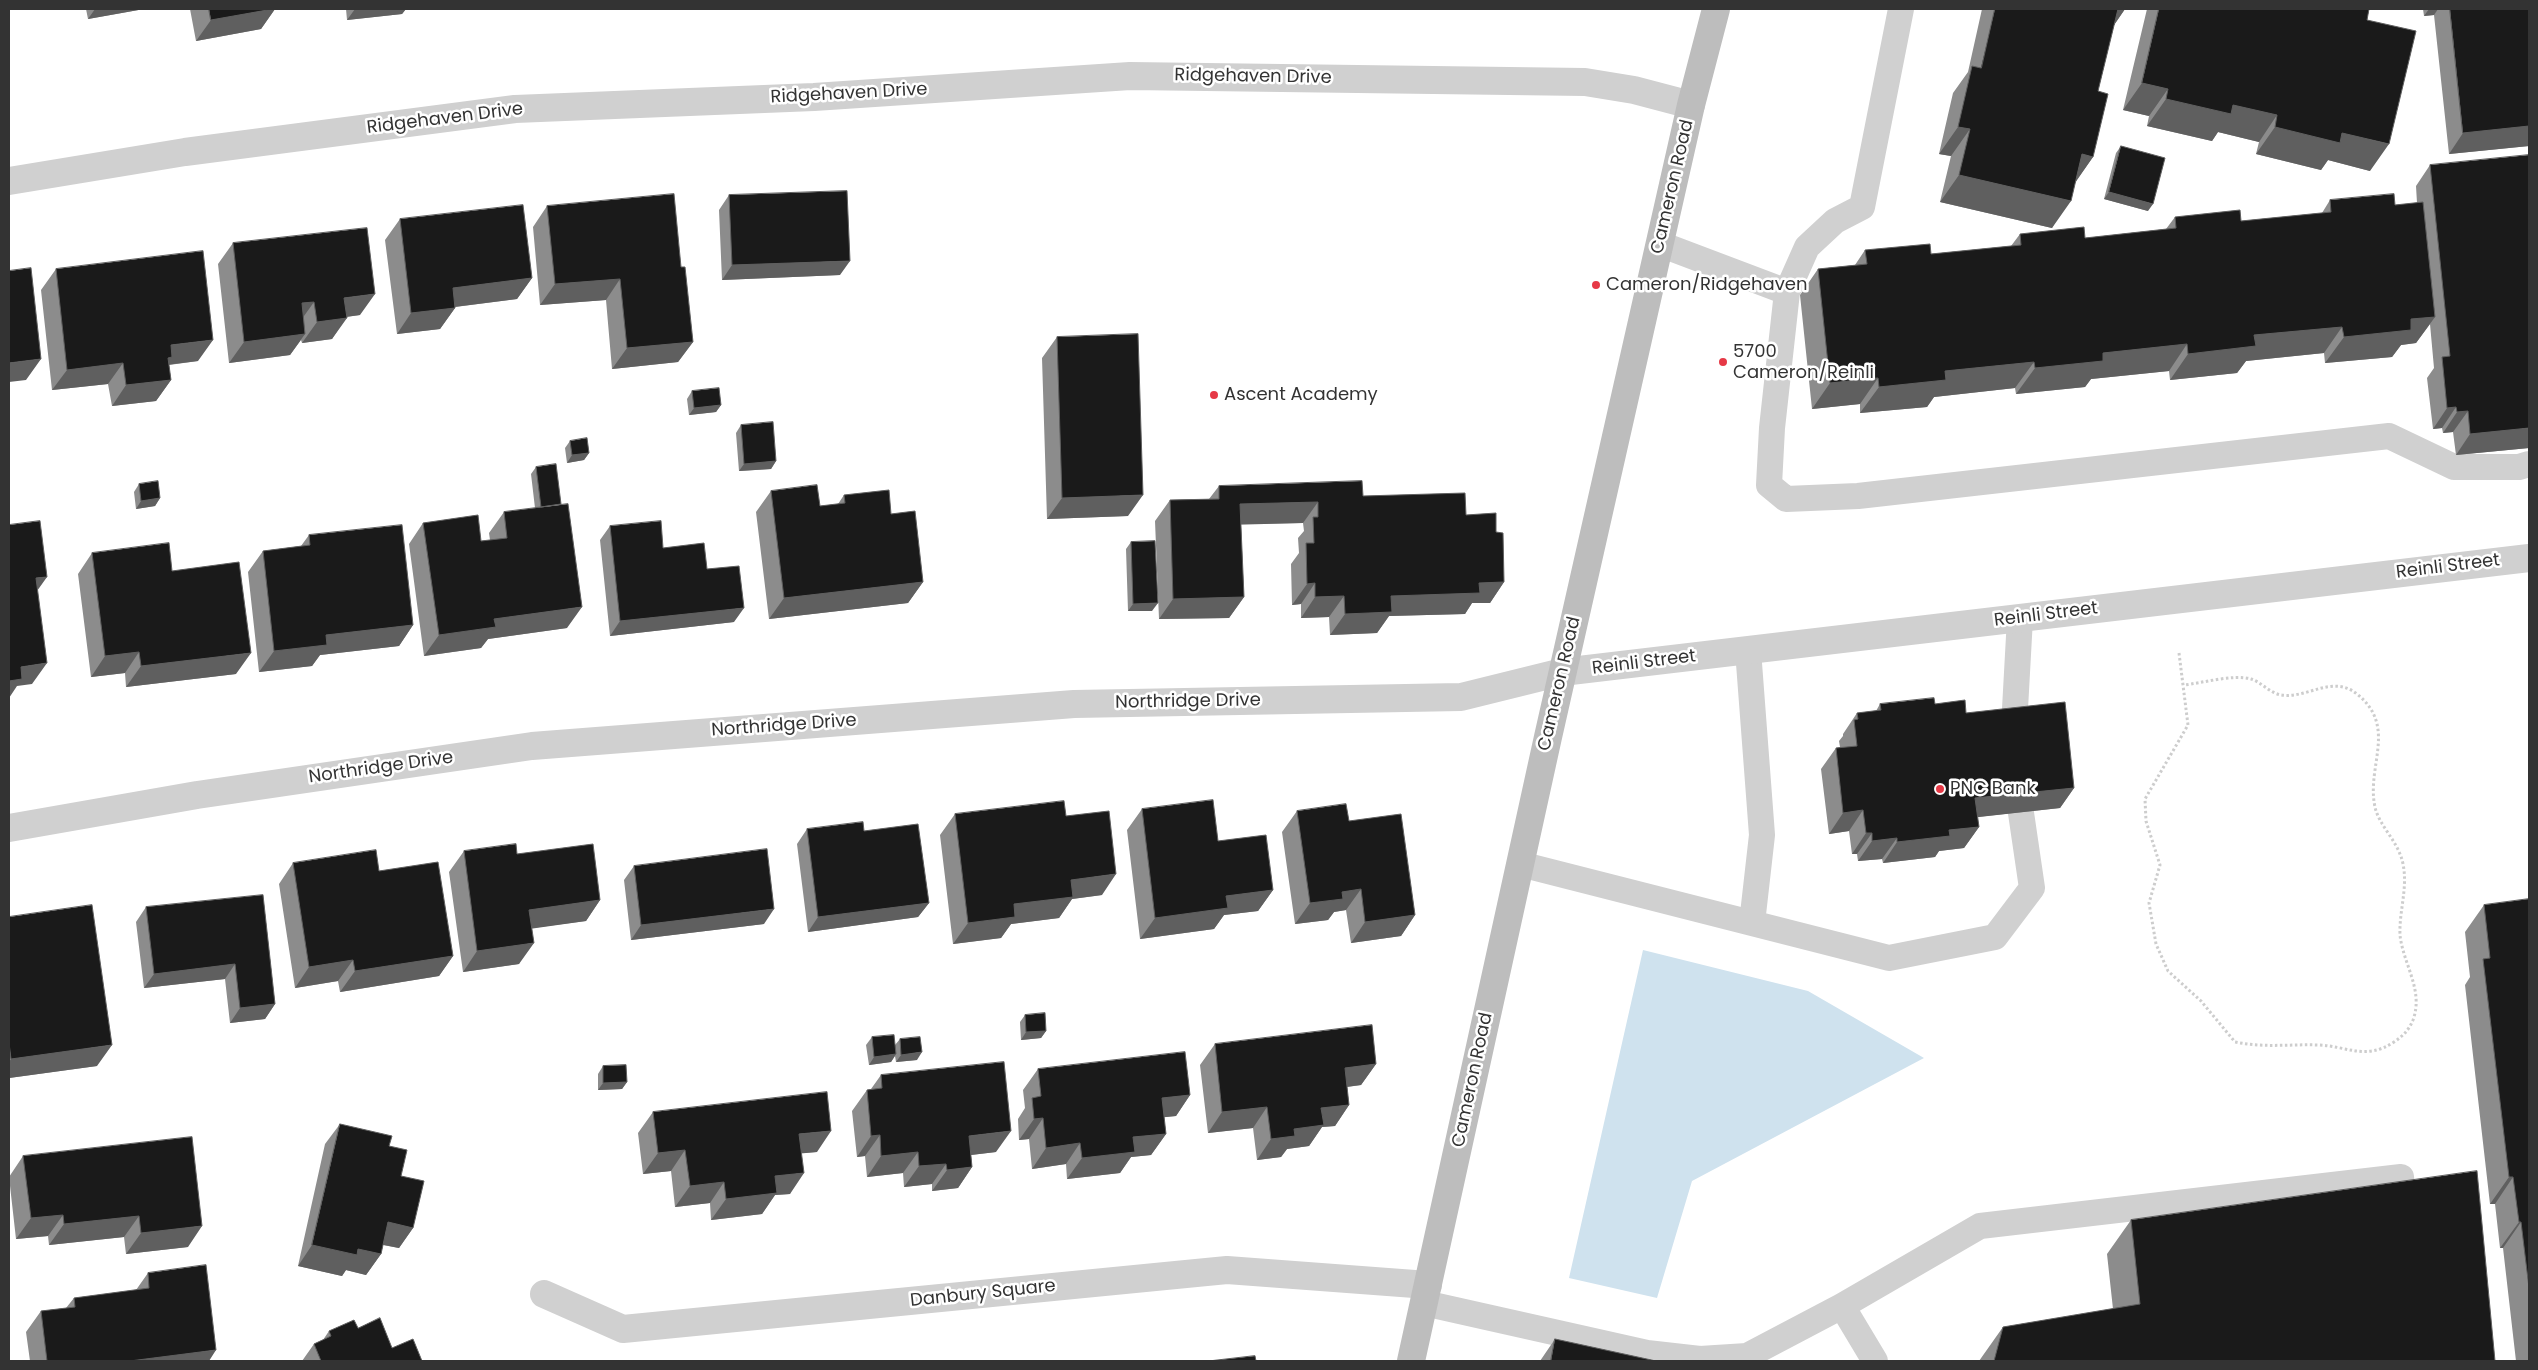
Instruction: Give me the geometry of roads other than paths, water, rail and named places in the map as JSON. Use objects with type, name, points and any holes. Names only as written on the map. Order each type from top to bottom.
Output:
[{"type":"main road","name":"Cameron Road","points":[[1411,1361],[1562,672],[1691,105],[1716,9]]},
{"type":"street","name":"Ridgehaven Drive","points":[[9,181],[185,152],[515,109],[814,96],[1130,76],[1585,82],[1634,90],[1691,105]]},
{"type":"street","name":"Reinli Street","points":[[1562,672],[2529,558]]},
{"type":"street","name":"Northridge Drive","points":[[9,828],[197,795],[532,746],[1074,704],[1461,697],[1562,672]]},
{"type":"street","name":"Danbury Square","points":[[544,1294],[623,1329],[1227,1270],[1426,1294]]},
{"type":"lane","points":[[1901,9],[1862,207],[1835,221],[1807,247],[1787,292],[1772,428],[1770,485],[1786,499],[1858,496],[2389,436],[2454,467],[2519,467],[2529,464]]},
{"type":"lane","points":[[1660,244],[1787,292]]},
{"type":"lane","points":[[2014,728],[2020,618]]},
{"type":"lane","points":[[1748,650],[1762,835],[1752,923]]},
{"type":"lane","points":[[1520,864],[1889,958],[1995,937],[2032,888],[2020,812]]},
{"type":"lane","points":[[1426,1294],[1647,1353],[1700,1359],[1747,1356],[1842,1306],[1980,1226],[2401,1177],[2404,1204]]},
{"type":"lane","points":[[2258,1194],[2262,1222]]},
{"type":"lane","points":[[1842,1306],[1875,1361]]},
{"type":"water","points":[[1643,950],[1808,991],[1924,1058],[1692,1181],[1657,1298],[1569,1278]]},
{"type":"place","name":"Cameron/Ridgehaven","points":[[1596,285]]},
{"type":"place","name":"5700 Cameron/Reinli","points":[[1723,362]]},
{"type":"place","name":"Ascent Academy","points":[[1214,395]]},
{"type":"place","name":"PNC Bank","points":[[1940,789]]}]
